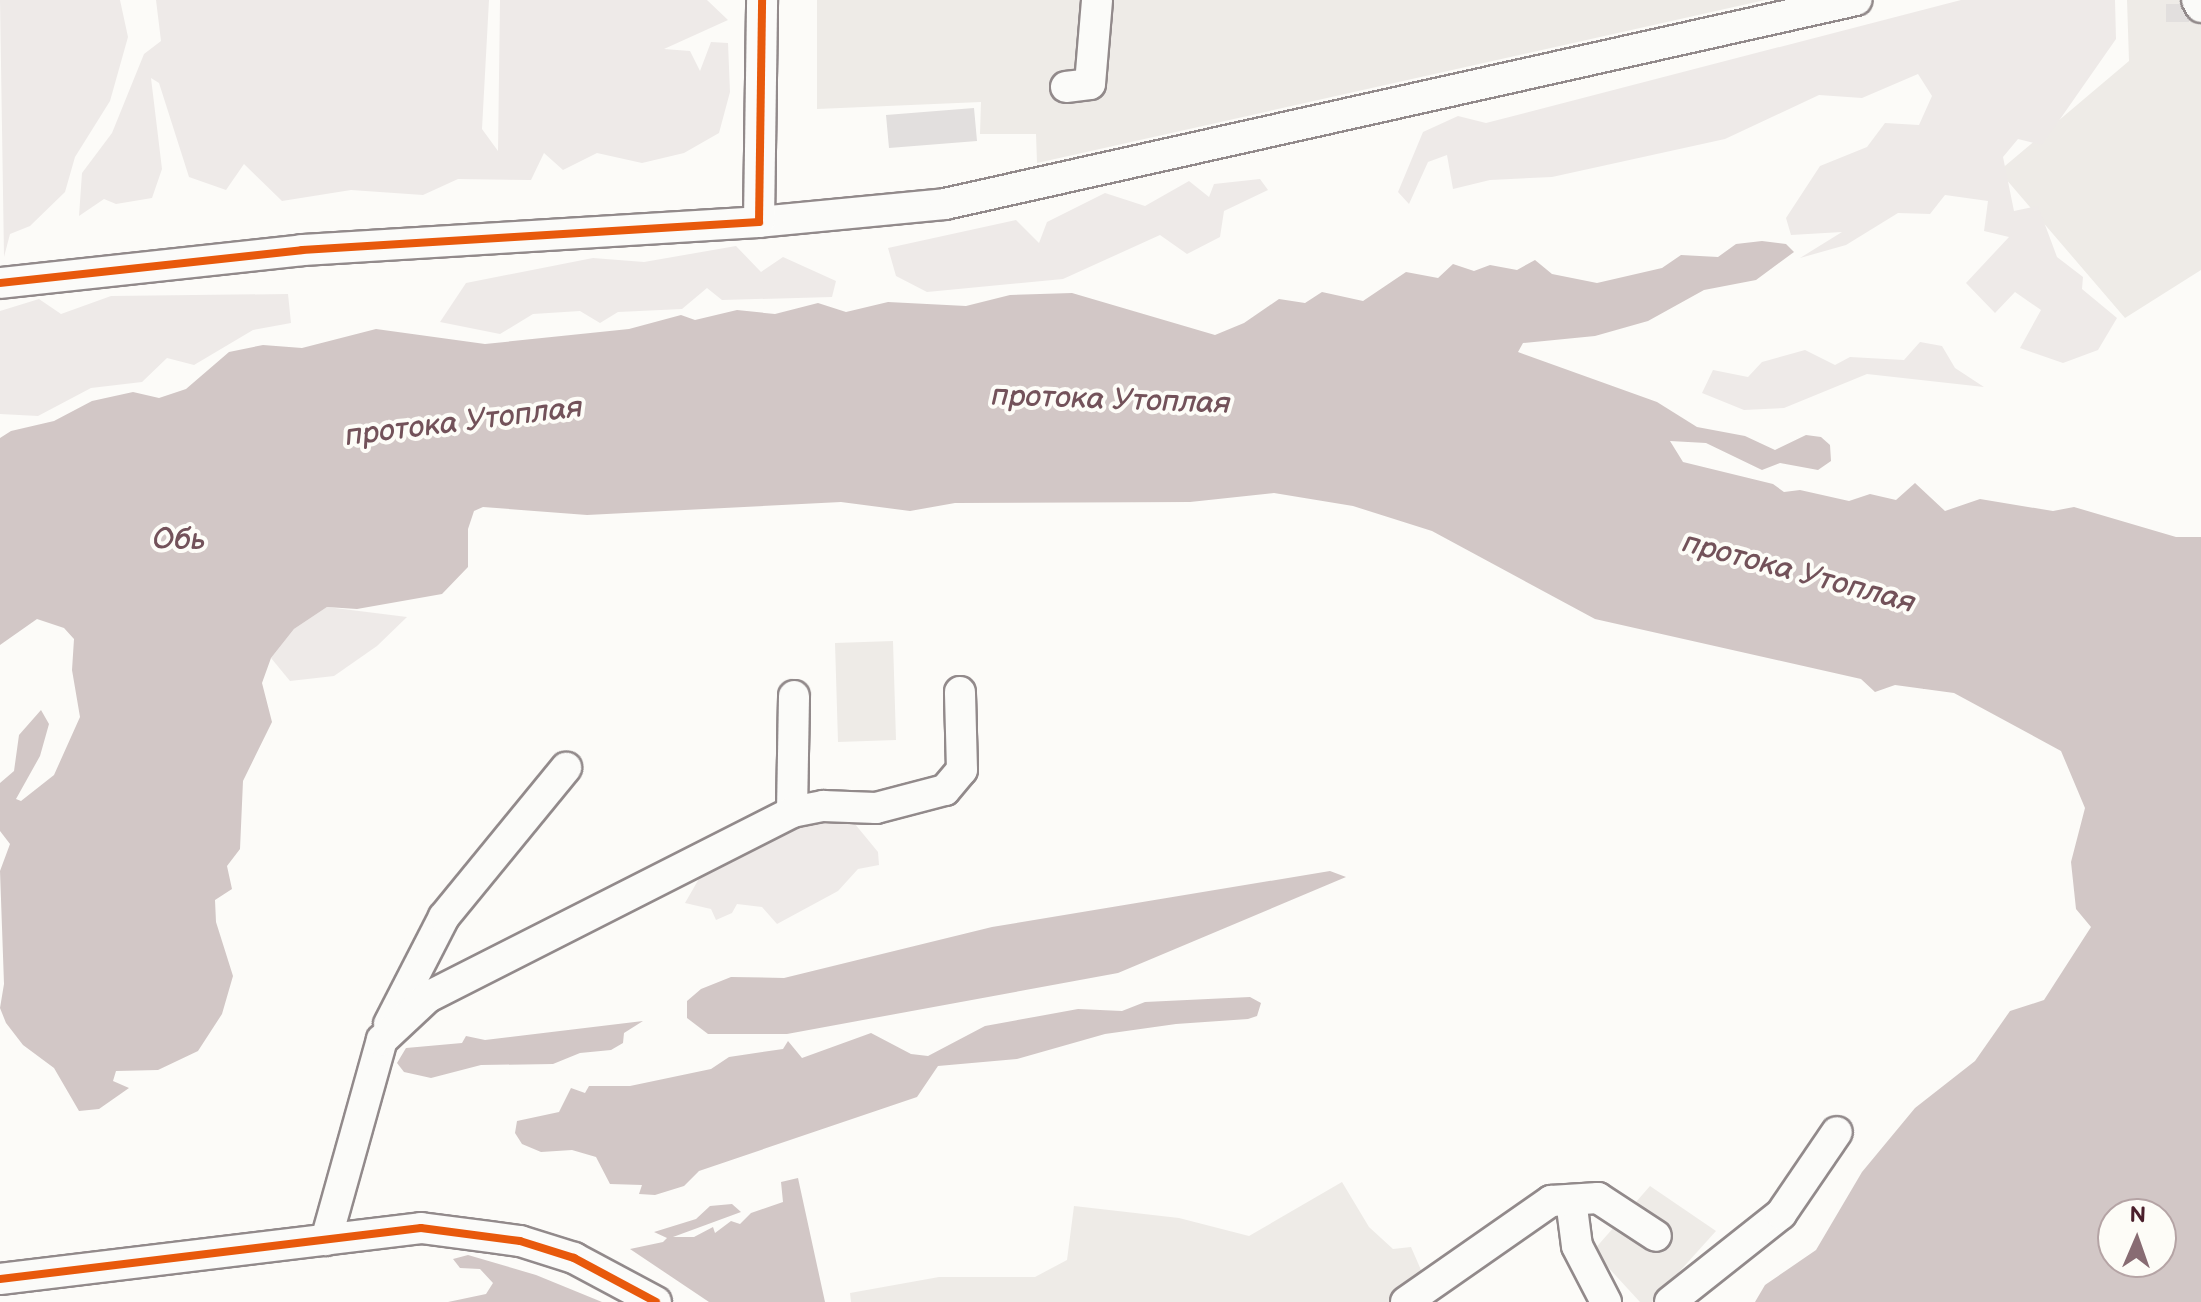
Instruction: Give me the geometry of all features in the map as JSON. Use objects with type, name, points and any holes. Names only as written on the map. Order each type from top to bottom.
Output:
[{"type":"street","points":[[759,222],[762,0]]},
{"type":"street","points":[[1066,87],[1090,84],[1097,0]]},
{"type":"street","points":[[0,283],[302,250],[759,222],[945,204],[1856,0]]},
{"type":"street","points":[[2197,0],[2201,7]]},
{"type":"street","points":[[382,1040],[428,997],[792,812],[823,806],[876,808],[945,790],[962,770],[960,692]]},
{"type":"street","points":[[792,812],[794,696]]},
{"type":"street","points":[[326,1240],[382,1040],[444,917],[566,768]]},
{"type":"street","points":[[1670,1302],[1781,1214],[1837,1132]]},
{"type":"street","points":[[1406,1302],[1551,1201],[1598,1198],[1656,1236]]},
{"type":"street","points":[[1571,1200],[1577,1246],[1606,1302]]},
{"type":"street","points":[[0,1279],[421,1228],[520,1241],[574,1258],[656,1302]]},
{"type":"shaded area","points":[[0,0],[120,0],[128,37],[110,101],[75,157],[65,192],[30,226],[10,234],[4,257]]},
{"type":"shaded area","points":[[156,0],[489,0],[482,129],[498,151],[500,0],[707,0],[728,20],[664,49],[690,51],[700,71],[711,42],[728,43],[730,92],[719,133],[684,153],[642,163],[597,153],[563,170],[544,153],[531,180],[458,179],[423,195],[351,190],[282,201],[244,164],[226,190],[189,177],[159,83],[151,78],[162,169],[152,198],[116,204],[104,199],[79,216],[82,173],[112,133],[144,54],[161,41]]},
{"type":"shaded area","points":[[817,0],[1765,0],[1037,163],[1036,134],[980,134],[981,102],[817,109]]},
{"type":"shaded area","points":[[1961,0],[2115,0],[2116,39],[2042,145],[2018,139],[2003,157],[2014,211],[2038,206],[2057,257],[2083,277],[2082,289],[2117,318],[2098,350],[2063,363],[2020,348],[2041,310],[2015,292],[1995,313],[1966,283],[2009,237],[1984,231],[1988,201],[1945,195],[1930,214],[1898,213],[1846,245],[1800,258],[1842,232],[1791,235],[1786,218],[1820,166],[1867,147],[1885,123],[1919,125],[1932,96],[1918,74],[1862,98],[1819,95],[1725,139],[1552,177],[1490,180],[1453,189],[1447,155],[1428,162],[1409,204],[1398,192],[1423,132],[1458,116],[1486,123]]},
{"type":"shaded area","points":[[2127,0],[2201,0],[2201,270],[2125,318],[1999,171],[2129,61]]},
{"type":"shaded area","points":[[1260,179],[1268,190],[1224,211],[1220,237],[1187,254],[1160,235],[1063,279],[927,292],[896,276],[888,248],[1016,220],[1039,243],[1047,222],[1105,193],[1145,206],[1189,181],[1209,197],[1214,184]]},
{"type":"shaded area","points":[[736,246],[761,272],[783,257],[836,281],[832,297],[722,300],[707,288],[682,309],[618,312],[600,323],[580,311],[533,314],[500,334],[440,322],[466,283],[593,258],[644,262]]},
{"type":"shaded area","points":[[288,294],[291,323],[253,330],[194,365],[167,358],[142,382],[91,388],[38,416],[0,414],[0,311],[39,299],[61,314],[111,296]]},
{"type":"shaded area","points":[[1920,342],[1942,346],[1955,368],[1984,387],[1867,374],[1784,408],[1744,410],[1702,393],[1713,370],[1748,377],[1762,362],[1805,350],[1835,365],[1850,357],[1904,360]]},
{"type":"shaded area","points":[[327,607],[407,617],[377,646],[334,676],[290,681],[271,658],[294,629]]},
{"type":"shaded area","points":[[893,641],[896,740],[838,742],[835,643]]},
{"type":"shaded area","points":[[850,818],[878,852],[879,865],[858,869],[838,891],[777,924],[762,907],[737,904],[732,913],[716,920],[711,909],[685,903],[704,870],[792,820]]},
{"type":"shaded area","points":[[1342,1182],[1369,1227],[1393,1249],[1411,1247],[1435,1302],[851,1302],[850,1293],[939,1277],[1035,1277],[1067,1260],[1074,1206],[1179,1218],[1249,1236]]},
{"type":"shaded area","points":[[1650,1186],[1716,1231],[1652,1302],[1640,1302],[1593,1251]]},
{"type":"water","name":"Обь","points":[[1762,241],[1786,244],[1794,252],[1756,280],[1704,290],[1648,321],[1595,336],[1523,343],[1518,352],[1657,402],[1697,427],[1745,436],[1775,450],[1806,435],[1821,437],[1830,445],[1831,461],[1818,470],[1780,463],[1762,470],[1706,443],[1670,441],[1683,462],[1773,484],[1784,492],[1800,490],[1849,501],[1870,494],[1896,500],[1915,483],[1945,511],[1980,499],[2053,511],[2074,507],[2176,537],[2201,537],[2201,1302],[1755,1302],[1765,1285],[1816,1250],[1862,1172],[1915,1108],[1975,1061],[2010,1011],[2044,1000],[2091,927],[2076,909],[2071,862],[2085,808],[2061,751],[1954,693],[1895,685],[1875,692],[1861,679],[1595,619],[1432,531],[1353,506],[1274,493],[1190,502],[955,503],[910,511],[841,502],[587,515],[483,507],[474,511],[468,529],[468,567],[442,594],[357,609],[327,607],[294,629],[271,658],[262,683],[272,722],[243,781],[240,849],[227,866],[232,889],[215,900],[216,922],[233,976],[222,1014],[198,1051],[158,1070],[116,1071],[113,1081],[129,1088],[99,1109],[79,1111],[54,1068],[23,1045],[6,1023],[0,1008],[4,984],[0,871],[10,844],[0,831],[0,783],[14,771],[19,735],[41,710],[49,724],[40,756],[16,799],[21,801],[54,775],[80,717],[72,670],[74,639],[64,628],[37,619],[0,645],[0,438],[11,431],[54,421],[92,401],[133,392],[159,398],[186,389],[229,352],[263,345],[302,348],[376,329],[485,344],[629,329],[681,315],[695,320],[737,310],[775,314],[818,303],[846,312],[888,302],[966,306],[1010,295],[1072,293],[1215,335],[1244,323],[1279,299],[1305,303],[1322,292],[1363,301],[1406,272],[1438,278],[1453,264],[1474,271],[1490,265],[1517,270],[1535,260],[1552,274],[1597,283],[1662,268],[1681,255],[1718,257],[1736,244]]},
{"type":"water","points":[[1330,871],[1346,877],[1118,973],[787,1034],[708,1034],[687,1018],[687,1001],[701,989],[731,977],[784,978],[992,927]]},
{"type":"water","points":[[1250,997],[1261,1003],[1257,1016],[1248,1019],[1176,1024],[1105,1034],[1017,1059],[938,1066],[917,1097],[699,1171],[684,1186],[655,1195],[639,1194],[642,1185],[610,1184],[596,1157],[572,1150],[541,1152],[522,1144],[515,1133],[517,1121],[559,1112],[571,1088],[585,1093],[589,1086],[630,1086],[711,1069],[729,1057],[783,1049],[788,1041],[802,1058],[871,1033],[911,1054],[928,1056],[985,1026],[1078,1009],[1122,1011],[1145,1002]]},
{"type":"water","points":[[643,1021],[624,1033],[623,1043],[611,1050],[580,1053],[553,1064],[481,1065],[431,1078],[404,1072],[397,1063],[406,1048],[462,1043],[466,1036],[485,1040]]},
{"type":"water","points":[[798,1178],[825,1302],[709,1302],[630,1249],[663,1242],[667,1238],[654,1232],[696,1219],[710,1206],[732,1204],[741,1212],[673,1237],[694,1237],[713,1227],[715,1233],[731,1221],[740,1224],[751,1213],[783,1202],[781,1182]]},
{"type":"water","points":[[468,1255],[536,1275],[602,1302],[448,1302],[486,1294],[493,1283],[480,1269],[460,1268],[453,1259]]},
{"type":"building","points":[[2166,4],[2189,4],[2189,22],[2166,22]]},
{"type":"building","points":[[974,108],[977,141],[889,148],[886,115]]},
{"type":"cycle path","points":[[0,283],[302,250],[759,222],[762,0]]},
{"type":"cycle path","points":[[0,1279],[421,1228],[520,1241],[574,1258],[656,1302]]},
{"type":"water label","name":"протока Утоплая","points":[[1111,400]]},
{"type":"water label","name":"протока Утоплая","points":[[464,422]]},
{"type":"water label","name":"протока Утоплая","points":[[1799,573]]}]
